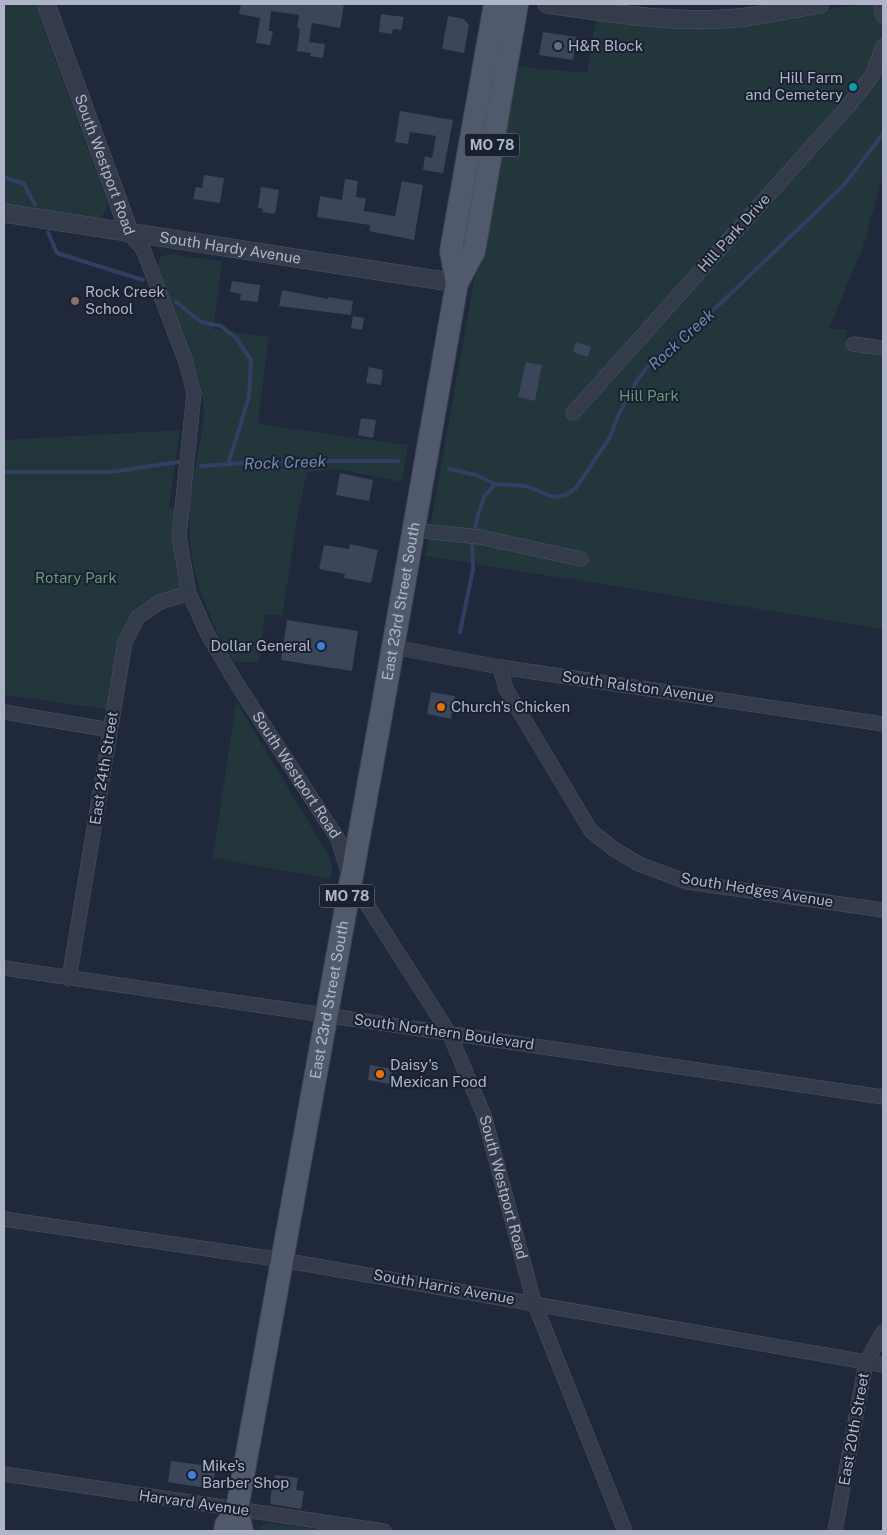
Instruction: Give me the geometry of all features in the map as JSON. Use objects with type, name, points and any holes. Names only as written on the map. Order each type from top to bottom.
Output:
[{"type":"main road","name":"East 23rd Street South","points":[[457,283],[451,251],[495,4]]},
{"type":"main road","name":"East 23rd Street South","points":[[242,1531],[237,1509],[457,283],[474,251],[517,4]]},
{"type":"main road","name":"East 23rd Street South","points":[[224,1531],[237,1509]]},
{"type":"street","name":"South Westport Road","points":[[46,4],[130,234],[142,249],[186,362],[194,392],[179,537],[189,593],[207,633],[236,684],[338,839],[350,878],[449,1033],[484,1115],[534,1302],[625,1531]]},
{"type":"street","points":[[547,4],[638,18],[683,19],[738,18],[820,4]]},
{"type":"street","points":[[881,4],[883,16]]},
{"type":"street","name":"Hill Park Drive","points":[[573,413],[849,105],[872,76],[883,46]]},
{"type":"street","name":"South Hardy Avenue","points":[[4,213],[130,234],[457,283]]},
{"type":"street","points":[[853,344],[883,348]]},
{"type":"street","points":[[413,530],[475,536],[581,559]]},
{"type":"street","name":"East 24th Street","points":[[69,979],[125,642],[138,616],[160,602],[189,593]]},
{"type":"street","name":"South Ralston Avenue","points":[[393,647],[500,667],[883,724]]},
{"type":"street","name":"South Hedges Avenue","points":[[500,667],[506,689],[591,831],[634,861],[687,882],[883,910]]},
{"type":"street","points":[[4,712],[110,730]]},
{"type":"street","name":"South Northern Boulevard","points":[[4,968],[883,1097]]},
{"type":"street","name":"South Harris Avenue","points":[[4,1220],[282,1260],[534,1302],[883,1365]]},
{"type":"street","name":"East 20th Street","points":[[835,1531],[866,1362],[883,1332]]},
{"type":"street","name":"Harvard Avenue","points":[[4,1474],[384,1531]]},
{"type":"green space","points":[[4,4],[35,4],[107,202],[106,211],[97,221],[4,206]]},
{"type":"green space","name":"Hill Park","points":[[861,4],[883,4],[883,176],[862,250],[829,328],[847,330],[845,347],[883,354],[883,629],[425,556],[512,66],[587,73],[596,18],[757,21]]},
{"type":"green space","points":[[168,254],[222,261],[213,329],[269,337],[258,424],[408,445],[402,482],[337,469],[307,472],[298,514],[282,616],[265,614],[259,662],[234,662],[211,619],[196,578],[190,536],[190,512],[193,475],[204,411],[200,384],[191,352],[158,275],[159,258]]},
{"type":"green space","name":"Rotary Park","points":[[180,430],[169,507],[181,508],[189,593],[138,617],[113,710],[4,695],[4,440]]},
{"type":"green space","points":[[236,701],[329,856],[332,867],[331,879],[213,858]]},
{"type":"green space","points":[[271,1523],[332,1531],[256,1531],[262,1525]]},
{"type":"building","points":[[241,4],[344,4],[340,28],[312,23],[309,42],[325,44],[323,58],[310,56],[311,53],[297,51],[300,29],[297,28],[299,15],[271,11],[269,31],[273,31],[270,45],[256,43],[260,18],[239,14]]},
{"type":"building","points":[[381,14],[404,17],[401,30],[393,29],[392,34],[379,32]]},
{"type":"building","points":[[448,16],[464,19],[469,25],[464,53],[442,49]]},
{"type":"building","name":"H&R Block","points":[[543,32],[576,37],[573,60],[539,55]]},
{"type":"building","points":[[400,111],[453,120],[443,173],[423,170],[425,156],[432,158],[436,136],[410,132],[408,144],[395,142]]},
{"type":"building","points":[[204,175],[224,178],[220,203],[193,199],[196,187],[202,188]]},
{"type":"building","points":[[345,179],[358,181],[356,197],[366,198],[364,211],[395,216],[402,181],[423,185],[414,240],[369,231],[370,225],[317,217],[320,196],[342,200]]},
{"type":"building","points":[[261,187],[279,190],[275,214],[262,212],[263,209],[258,208]]},
{"type":"building","points":[[232,281],[260,285],[258,302],[240,300],[241,294],[230,292]]},
{"type":"building","points":[[282,290],[328,299],[328,297],[353,301],[351,315],[279,306]]},
{"type":"building","points":[[353,316],[364,318],[362,330],[351,328]]},
{"type":"building","points":[[576,342],[591,347],[588,357],[573,352]]},
{"type":"building","points":[[526,362],[542,365],[535,401],[518,397]]},
{"type":"building","points":[[369,367],[383,370],[381,385],[366,383]]},
{"type":"building","points":[[361,418],[376,420],[373,438],[358,435]]},
{"type":"building","points":[[340,473],[373,480],[369,501],[336,495]]},
{"type":"building","points":[[350,544],[378,550],[371,583],[344,578],[345,574],[319,569],[324,545],[349,549]]},
{"type":"building","points":[[287,620],[358,631],[352,671],[281,660]]},
{"type":"building","name":"Church's Chicken","points":[[431,692],[455,696],[451,719],[427,714]]},
{"type":"building","points":[[370,1065],[392,1069],[390,1084],[368,1080]]},
{"type":"building","name":"Mike's Barber Shop","points":[[171,1461],[216,1467],[212,1489],[168,1482]]},
{"type":"building","points":[[275,1475],[298,1478],[296,1490],[304,1491],[301,1509],[271,1504],[270,1499]]},
{"type":"waterway","name":"Rock Creek","points":[[449,469],[476,475],[495,484],[526,486],[553,497],[566,495],[576,488],[610,437],[618,416],[638,379],[649,365],[721,303],[843,186],[883,134]]},
{"type":"waterway","points":[[4,177],[24,184],[35,205]]},
{"type":"waterway","points":[[48,232],[57,253],[143,280]]},
{"type":"waterway","points":[[176,302],[201,322],[221,326],[236,338],[251,360],[249,397],[228,464]]},
{"type":"waterway","name":"Rock Creek","points":[[201,466],[272,461],[398,461]]},
{"type":"waterway","name":"Rock Creek","points":[[4,472],[111,472],[178,462]]},
{"type":"waterway","points":[[460,632],[473,570],[472,545],[478,515],[484,497],[495,484]]},
{"type":"place","name":"H&R Block","points":[[558,46]]},
{"type":"place","name":"Hill Farm and Cemetery","points":[[853,87]]},
{"type":"place","name":"Rock Creek School","points":[[75,301]]},
{"type":"place","name":"Dollar General","points":[[321,646]]},
{"type":"place","name":"Church's Chicken","points":[[441,707]]},
{"type":"place","name":"Daisy's Mexican Food","points":[[380,1074]]},
{"type":"place","name":"Mike's Barber Shop","points":[[192,1475]]}]
